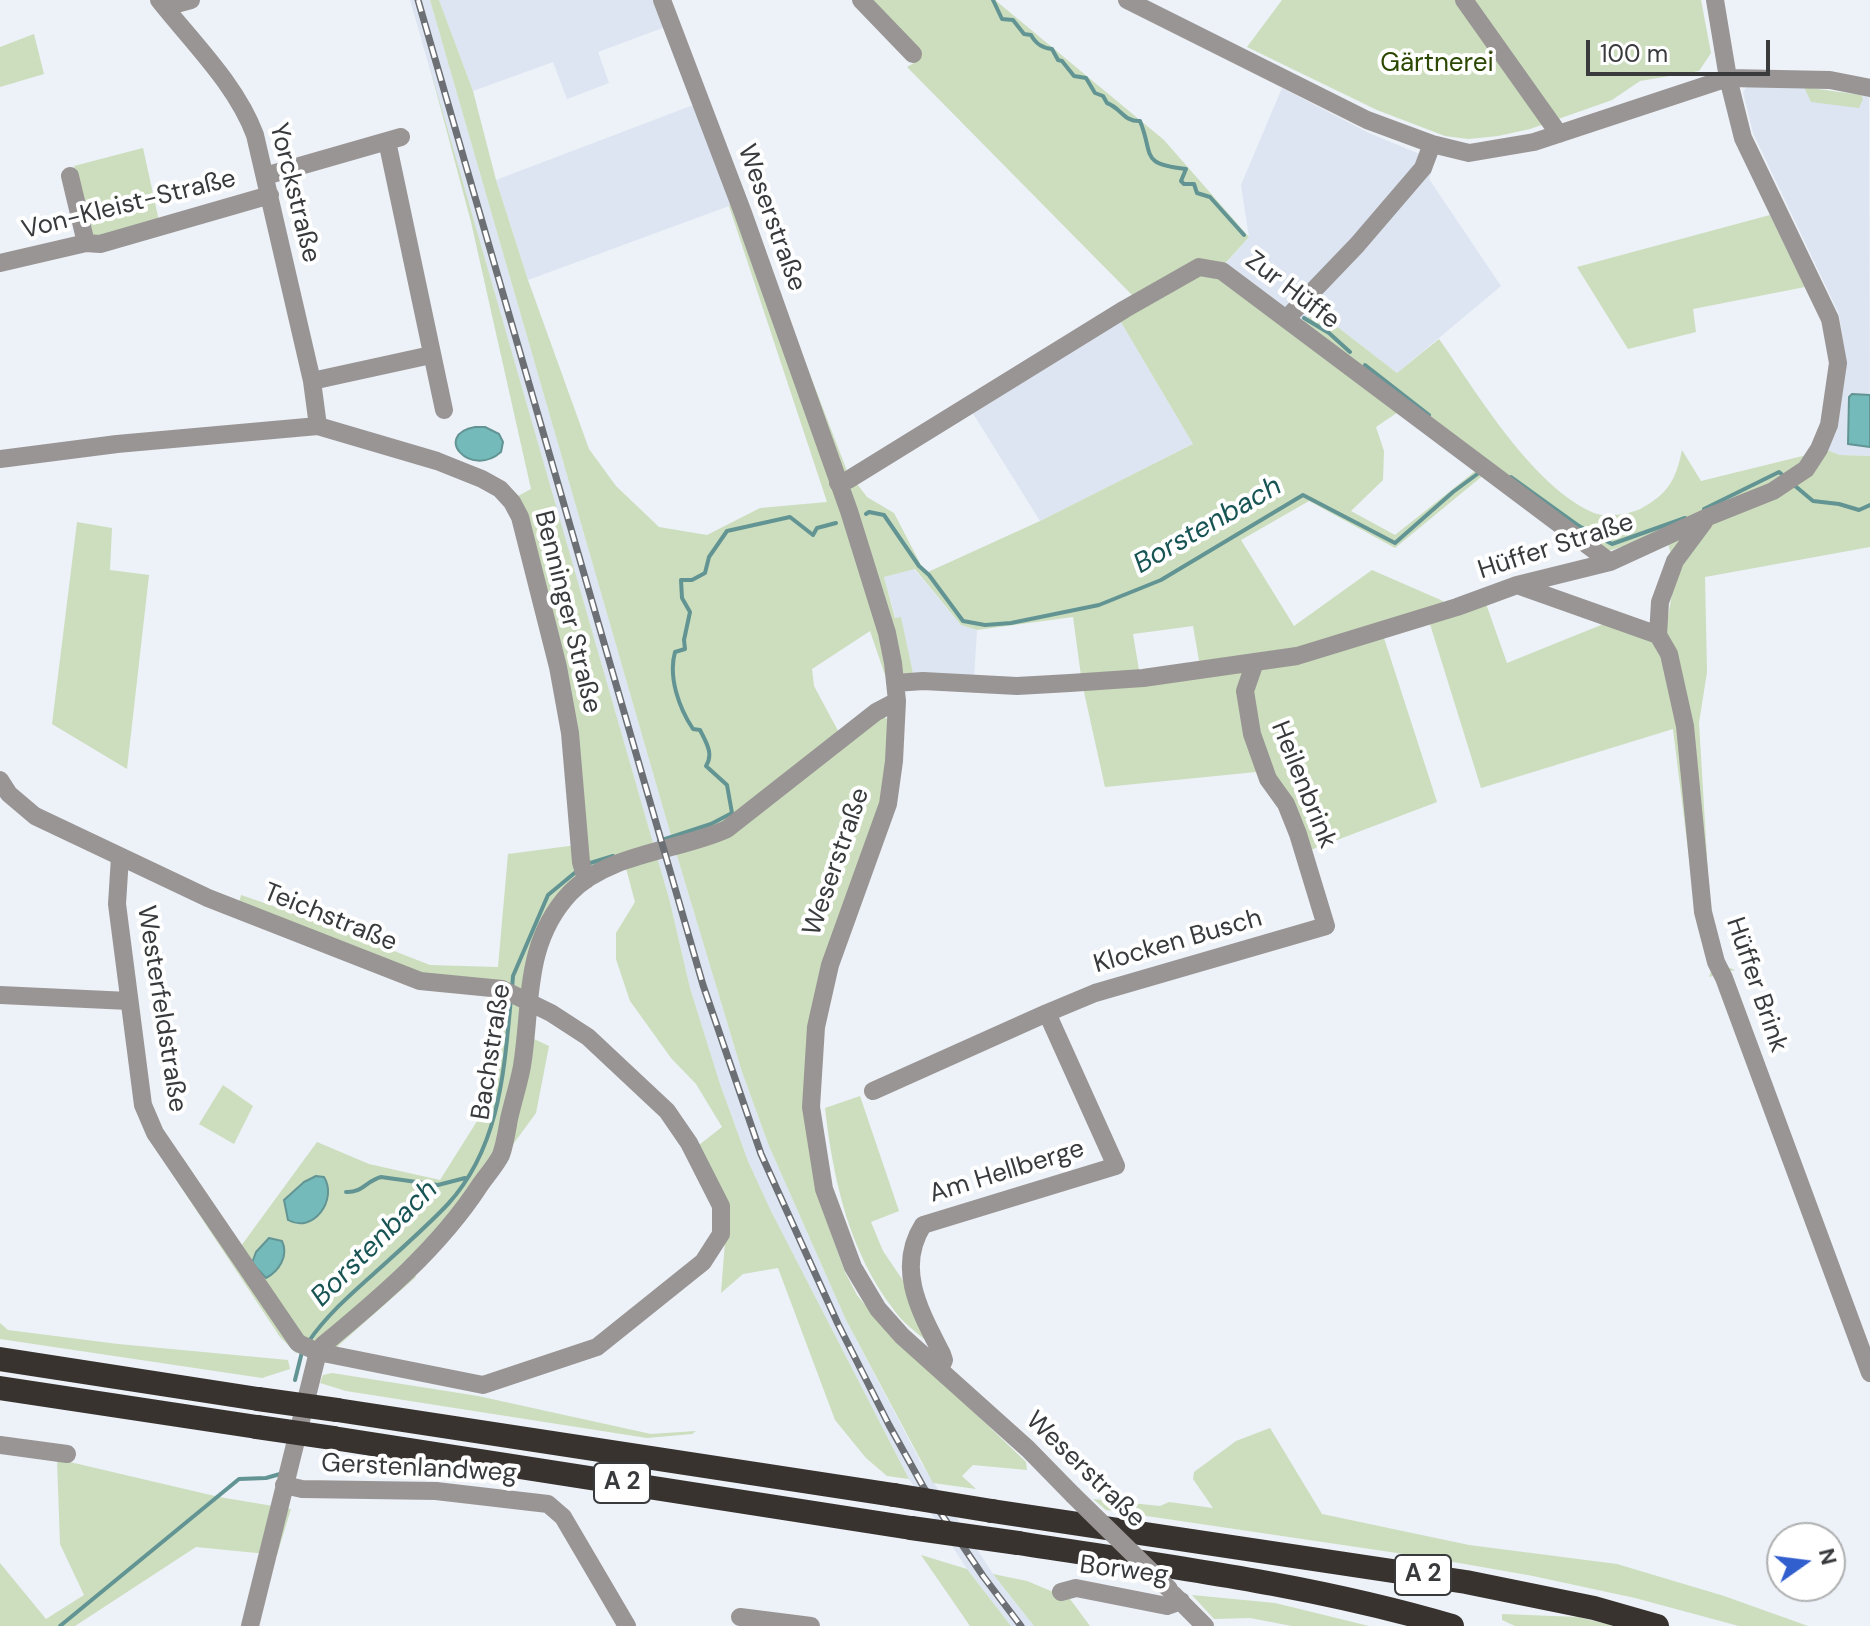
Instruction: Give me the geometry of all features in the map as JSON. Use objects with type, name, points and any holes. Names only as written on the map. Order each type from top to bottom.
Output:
[{"type":"highway","name":"A 2","points":[[0,1359],[1466,1582],[1594,1608],[1657,1626]]},
{"type":"highway","name":"A 2","points":[[0,1388],[1280,1584],[1349,1598],[1452,1626]]},
{"type":"street","points":[[162,4],[191,0]]},
{"type":"street","name":"Weserstraße","points":[[662,0],[745,217],[838,483],[887,633],[896,692],[894,761],[888,804],[830,965],[816,1027],[812,1117],[824,1189],[858,1277],[878,1309],[902,1336],[1028,1449],[1205,1626]]},
{"type":"street","points":[[861,0],[913,54]]},
{"type":"street","points":[[1127,0],[1367,120],[1432,144],[1469,153],[1534,142],[1728,78],[1808,79],[1870,88]]},
{"type":"street","points":[[1464,0],[1559,134]]},
{"type":"street","name":"Hüffer Straße","points":[[896,692],[923,681],[1017,686],[1143,678],[1310,652],[1457,607],[1517,585],[1610,562],[1773,491],[1806,469],[1829,425],[1838,363],[1830,319],[1743,138],[1728,78],[1715,0]]},
{"type":"street","name":"Yorckstraße","points":[[162,4],[232,92],[248,117],[270,195],[312,381],[318,426]]},
{"type":"street","points":[[265,176],[394,139],[431,355],[444,410]]},
{"type":"street","points":[[1287,318],[1357,245],[1423,168],[1432,144]]},
{"type":"street","points":[[70,176],[86,243]]},
{"type":"street","name":"Von-Kleist-Straße","points":[[0,263],[86,243],[100,244],[270,195]]},
{"type":"street","name":"Zur Hüffe","points":[[838,483],[848,480],[1125,309],[1199,267],[1222,271],[1610,562]]},
{"type":"street","points":[[312,381],[431,355]]},
{"type":"street","name":"Benninger Straße","points":[[0,459],[117,444],[318,426],[452,467],[500,489],[520,517],[558,667],[570,733],[583,870]]},
{"type":"street","name":"Hüffer Brink","points":[[1708,517],[1675,561],[1660,602],[1658,635],[1669,654],[1685,726],[1703,912],[1716,962],[1870,1373]]},
{"type":"street","points":[[1517,585],[1658,635]]},
{"type":"street","name":"Heilenbrink","points":[[1255,662],[1245,691],[1252,734],[1268,779],[1286,804],[1298,834],[1326,926]]},
{"type":"street","name":"Bachstraße","points":[[311,1348],[323,1345],[382,1297],[459,1218],[501,1154],[522,1065],[516,996],[530,975],[551,920],[583,870],[709,837],[727,829],[876,712],[896,692]]},
{"type":"street","points":[[0,780],[9,794],[35,816],[120,857]]},
{"type":"street","name":"Teichstraße","points":[[120,857],[208,898],[420,981],[516,996]]},
{"type":"street","name":"Westerfeldstraße","points":[[120,857],[117,904],[143,1105],[155,1133],[311,1348]]},
{"type":"street","name":"Klocken Busch","points":[[873,1091],[1095,993],[1326,926]]},
{"type":"street","points":[[0,995],[129,1001]]},
{"type":"street","points":[[250,1626],[284,1485],[311,1348],[483,1385],[597,1347],[703,1262],[721,1234],[721,1206],[689,1143],[667,1111],[588,1037],[516,996]]},
{"type":"street","name":"Am Hellberge","points":[[940,1369],[944,1360],[923,1316],[910,1267],[912,1248],[923,1225],[1116,1166],[1047,1013]]},
{"type":"street","points":[[0,1445],[67,1454]]},
{"type":"street","name":"Gerstenlandweg","points":[[284,1485],[302,1489],[436,1491],[548,1504],[563,1517],[627,1626]]},
{"type":"street","name":"Borweg","points":[[1061,1592],[1076,1588],[1167,1606],[1175,1595]]},
{"type":"street","points":[[740,1617],[762,1623],[811,1626]]},
{"type":"shaded area","points":[[410,0],[430,0],[672,839],[742,1072],[769,1146],[846,1320],[921,1463],[993,1574],[1034,1626],[1011,1626],[967,1569],[909,1479],[748,1161],[690,988],[670,902]]},
{"type":"shaded area","points":[[439,0],[655,0],[665,27],[598,52],[609,83],[567,99],[553,62],[473,91]]},
{"type":"shaded area","points":[[1748,85],[1804,87],[1862,99],[1861,95],[1869,97],[1870,456],[1840,455],[1827,450],[1837,431],[1846,360],[1839,314],[1753,133],[1743,92]]},
{"type":"shaded area","points":[[1282,88],[1369,133],[1422,155],[1432,170],[1429,179],[1501,286],[1397,373],[1317,311],[1300,325],[1221,269],[1249,237],[1241,185]]},
{"type":"shaded area","points":[[704,101],[739,189],[729,206],[528,280],[496,180]]},
{"type":"shaded area","points":[[1112,307],[1193,444],[1040,521],[964,399]]},
{"type":"shaded area","points":[[914,569],[961,625],[977,630],[974,678],[913,673],[901,618],[896,619],[884,577]]},
{"type":"green space","points":[[430,0],[439,0],[473,91],[496,180],[528,280],[589,449],[616,486],[659,527],[707,535],[760,508],[827,502],[729,206],[739,189],[847,471],[867,497],[894,513],[921,565],[928,572],[1040,521],[1193,444],[1112,307],[1132,295],[907,67],[914,63],[855,0],[995,0],[1164,140],[1249,237],[1221,268],[1300,324],[1317,311],[1397,373],[1439,339],[1528,461],[1571,500],[1594,513],[1626,514],[1659,497],[1670,484],[1682,450],[1701,481],[1827,450],[1840,455],[1870,456],[1870,547],[1705,577],[1707,672],[1699,723],[1710,907],[1725,966],[1735,970],[1709,977],[1712,969],[1695,907],[1673,729],[1481,788],[1429,621],[1383,635],[1437,802],[1308,851],[1256,772],[1105,787],[1082,683],[1073,617],[977,630],[961,625],[915,569],[884,577],[895,618],[901,617],[913,673],[885,675],[870,631],[812,669],[814,686],[844,742],[883,717],[888,719],[892,761],[818,1028],[817,1194],[845,1272],[857,1295],[874,1316],[1026,1462],[1027,1470],[973,1465],[962,1476],[976,1489],[933,1483],[846,1320],[769,1146],[742,1072]],"holes":[[[1407,406],[1605,552],[1665,533],[1676,572],[1664,639],[1606,623],[1507,663],[1485,601],[1448,614],[1443,601],[1372,570],[1294,626],[1241,540],[1309,501],[1395,548],[1486,473],[1479,468],[1395,535],[1351,511],[1383,480],[1384,451],[1376,427]],[[1193,626],[1201,672],[1140,676],[1133,634]]]},
{"type":"green space","name":"Gärtnerei","points":[[1282,0],[1701,0],[1711,53],[1699,71],[1640,81],[1612,100],[1530,129],[1468,139],[1445,136],[1377,110],[1247,47]]},
{"type":"green space","points":[[34,34],[44,74],[0,87],[0,47]]},
{"type":"green space","points":[[428,61],[670,902],[690,988],[720,1084],[748,1161],[771,1211],[909,1479],[887,1476],[866,1458],[835,1420],[778,1268],[743,1274],[721,1293],[725,1242],[695,1148],[722,1127],[696,1084],[671,1058],[630,1001],[616,959],[616,933],[635,902],[623,857],[559,893],[519,1032],[549,1046],[536,1113],[506,1154],[408,1266],[416,1277],[338,1346],[338,1355],[296,1353],[280,1337],[171,1172],[183,1158],[241,1246],[317,1142],[369,1164],[440,1180],[491,1099],[503,1006],[502,986],[418,987],[239,903],[241,895],[430,965],[498,967],[508,854],[577,845],[554,663],[507,502],[531,489],[471,222]]},
{"type":"green space","points":[[1804,87],[1861,95],[1863,99],[1859,108],[1811,102]]},
{"type":"green space","points":[[143,148],[159,221],[100,237],[94,235],[87,227],[74,166]]},
{"type":"green space","points":[[1770,215],[1805,287],[1693,309],[1696,332],[1628,349],[1577,267]]},
{"type":"green space","points":[[77,522],[112,528],[110,570],[149,575],[127,769],[52,724]]},
{"type":"green space","points":[[223,1085],[253,1106],[234,1144],[199,1124]]},
{"type":"green space","points":[[860,1096],[899,1211],[871,1222],[883,1251],[906,1285],[925,1340],[901,1318],[878,1288],[855,1239],[838,1188],[825,1108]]},
{"type":"green space","points":[[0,1323],[8,1330],[288,1360],[290,1369],[262,1378],[0,1339]]},
{"type":"green space","points":[[332,1373],[478,1396],[651,1434],[696,1431],[692,1434],[647,1438],[346,1391],[320,1383],[323,1375]]},
{"type":"green space","points":[[1270,1428],[1322,1514],[1469,1545],[1617,1564],[1724,1596],[1808,1626],[1739,1626],[1635,1598],[1533,1576],[1106,1510],[1093,1499],[1160,1506],[1169,1502],[1213,1508],[1193,1479],[1194,1472],[1236,1441]]},
{"type":"green space","points":[[57,1459],[219,1497],[291,1509],[277,1555],[196,1547],[75,1626],[0,1626],[0,1563],[46,1619],[84,1595],[60,1544]]},
{"type":"green space","points":[[921,1555],[967,1569],[1011,1626],[970,1626]]},
{"type":"green space","points":[[993,1574],[1027,1581],[1070,1599],[1090,1626],[1034,1626]]},
{"type":"green space","points":[[1192,1595],[1275,1603],[1369,1626],[1292,1626],[1250,1618],[1214,1619]]},
{"type":"green space","points":[[1502,1614],[1578,1617],[1614,1626],[1515,1626],[1502,1620]]},
{"type":"water","points":[[1852,394],[1870,395],[1870,447],[1848,444],[1849,397]]},
{"type":"water","points":[[485,427],[499,434],[503,442],[501,452],[478,461],[460,453],[456,446],[457,438],[462,431]]},
{"type":"water","points":[[316,1176],[324,1177],[327,1186],[328,1195],[321,1212],[306,1222],[288,1220],[284,1200]]},
{"type":"water","points":[[269,1238],[282,1241],[284,1252],[279,1267],[266,1278],[252,1263],[256,1252]]},
{"type":"waterway","points":[[993,0],[1002,19],[1013,20],[1024,34],[1031,35],[1040,45],[1052,49],[1074,76],[1086,78],[1095,93],[1103,96],[1107,103],[1126,117],[1140,121],[1154,161],[1186,169],[1181,181],[1194,184],[1197,193],[1210,197],[1244,235]]},
{"type":"waterway","points":[[1304,318],[1329,333],[1350,352]]},
{"type":"waterway","points":[[1365,365],[1429,415]]},
{"type":"waterway","name":"Borstenbach","points":[[866,514],[884,515],[919,566],[963,621],[985,625],[1011,623],[1099,605],[1161,580],[1303,495],[1395,543],[1480,472]]},
{"type":"waterway","name":"Borstenbach","points":[[1704,509],[1779,472],[1785,477]]},
{"type":"waterway","name":"Borstenbach","points":[[1511,477],[1579,526],[1612,544],[1685,518]]},
{"type":"waterway","name":"Borstenbach","points":[[1794,485],[1813,501],[1859,510],[1870,505]]},
{"type":"waterway","name":"Borstenbach","points":[[659,841],[711,824],[732,813],[727,785],[706,766],[709,757],[707,744],[700,730],[693,729],[688,721],[676,692],[673,662],[675,652],[685,649],[690,612],[682,598],[681,580],[692,580],[705,573],[709,557],[727,531],[790,517],[813,535],[817,528],[836,523]]},
{"type":"waterway","name":"Borstenbach","points":[[587,864],[613,856]]},
{"type":"waterway","name":"Borstenbach","points":[[512,989],[513,976],[548,895],[577,871]]},
{"type":"waterway","name":"Borstenbach","points":[[309,1341],[337,1308],[448,1204],[465,1182],[479,1158],[496,1107],[506,1053],[511,998]]},
{"type":"waterway","points":[[346,1192],[356,1191],[381,1177],[438,1185],[465,1178]]},
{"type":"waterway","name":"Borstenbach","points":[[295,1380],[302,1352]]},
{"type":"waterway","name":"Borstenbach","points":[[60,1626],[239,1479],[280,1474]]},
{"type":"railway","points":[[418,0],[703,985],[761,1154],[838,1324],[889,1425],[924,1488],[1021,1626]]}]
